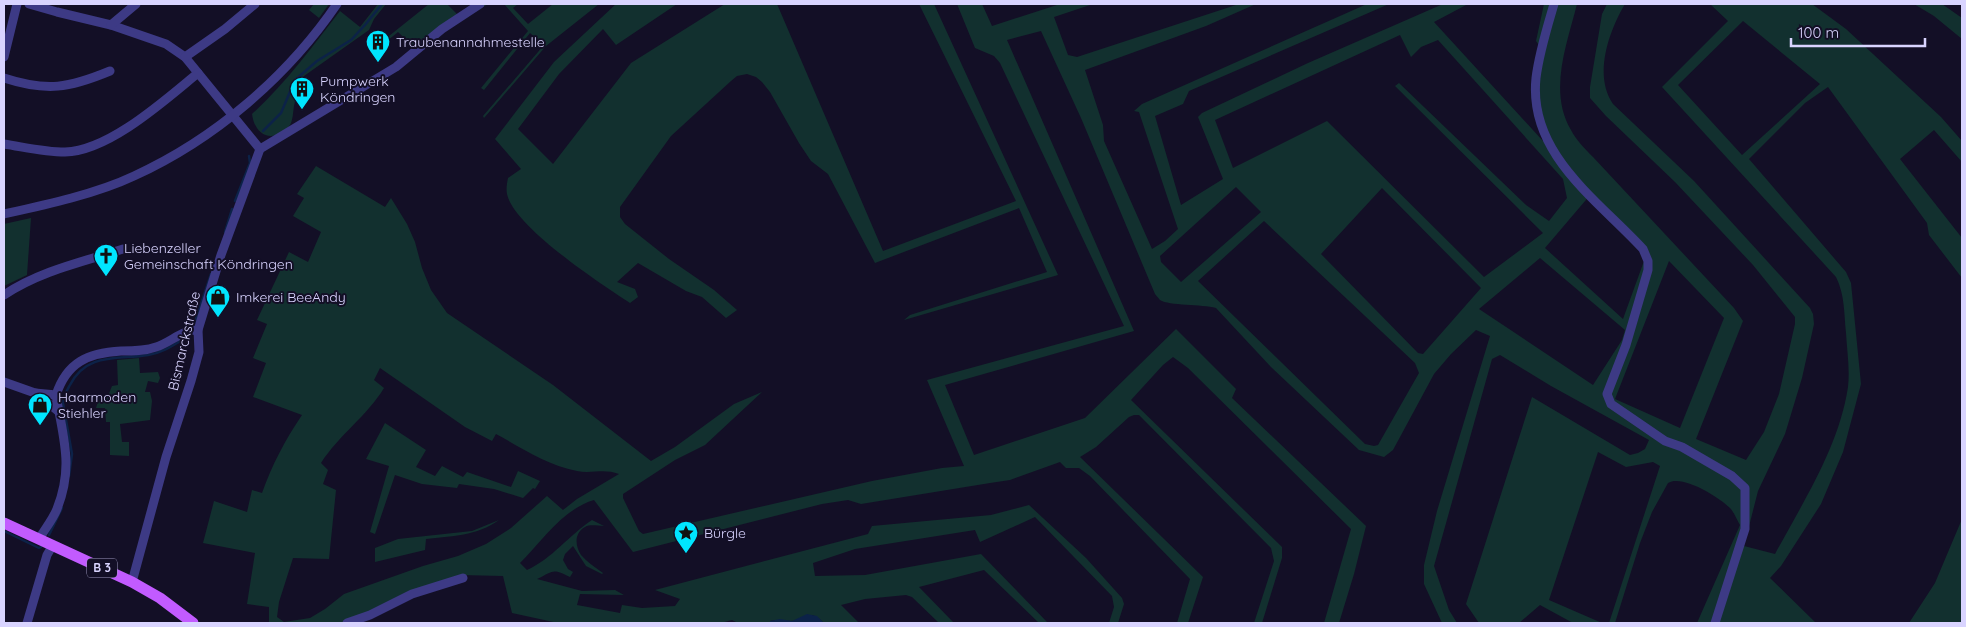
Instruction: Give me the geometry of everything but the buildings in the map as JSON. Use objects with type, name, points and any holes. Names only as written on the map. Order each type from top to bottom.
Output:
[{"type":"main road","name":"B 3","points":[[4,523],[132,582],[160,598],[188,621]]},
{"type":"street","points":[[4,57],[17,4]]},
{"type":"street","points":[[29,4],[111,25],[166,44],[184,57],[260,149],[396,67],[442,29],[480,4]]},
{"type":"street","points":[[111,25],[136,4]]},
{"type":"street","points":[[184,57],[256,4]]},
{"type":"street","points":[[4,214],[101,188],[134,176],[181,152],[233,115],[276,76],[337,4]]},
{"type":"street","points":[[1554,4],[1540,54],[1536,78],[1539,120],[1545,137],[1556,156],[1570,173],[1643,250],[1648,261],[1648,270],[1626,344],[1608,394],[1610,404],[1664,441],[1682,447],[1732,476],[1745,488],[1745,529],[1715,623]]},
{"type":"street","points":[[4,78],[28,86],[55,87],[85,81],[110,70]]},
{"type":"street","points":[[4,144],[66,152],[95,144],[129,126],[198,73]]},
{"type":"street","name":"Bismarckstraße","points":[[132,582],[166,457],[192,382],[199,352],[198,330],[221,255],[260,149]]},
{"type":"street","points":[[4,295],[28,281],[57,269],[123,249]]},
{"type":"street","points":[[39,539],[56,511],[67,472],[66,453],[56,395],[59,386],[74,364],[84,359],[115,352],[156,347],[182,334],[198,330]]},
{"type":"street","points":[[4,382],[35,393],[56,395]]},
{"type":"street","points":[[35,393],[58,411]]},
{"type":"street","points":[[27,623],[47,555],[52,545]]},
{"type":"street","points":[[347,623],[370,615],[412,594],[463,578]]},
{"type":"green space","points":[[314,4],[329,4],[319,18],[309,10]]},
{"type":"green space","points":[[378,4],[386,4],[374,19],[369,30],[304,76],[297,94],[290,125],[278,135],[272,136],[261,133],[254,122],[252,114],[287,78],[340,11],[360,27]]},
{"type":"green space","points":[[429,4],[447,4],[458,15],[474,4],[488,4],[435,37],[419,52],[398,32],[381,46],[379,44]]},
{"type":"green space","points":[[504,4],[518,4],[513,8],[528,24],[553,4],[599,4],[546,46],[484,118],[483,116],[544,45],[530,33],[484,90],[481,88],[528,31]]},
{"type":"green space","points":[[616,4],[677,4],[616,45],[603,29],[559,74],[518,129],[553,164],[631,63],[725,4],[777,4],[883,251],[1016,201],[919,4],[934,4],[1058,275],[904,320],[910,315],[1047,272],[1019,208],[875,263],[828,174],[811,161],[770,92],[762,82],[756,77],[747,74],[737,76],[671,136],[620,207],[620,217],[625,224],[669,259],[714,290],[737,310],[726,318],[702,297],[686,291],[638,263],[617,282],[635,289],[638,297],[630,303],[560,254],[525,222],[513,207],[507,194],[508,178],[521,169],[495,139],[554,62]]},
{"type":"green space","points":[[957,4],[982,4],[992,26],[1060,4],[1093,4],[1054,17],[1068,55],[1077,57],[1239,4],[1256,4],[1206,26],[1085,70],[1103,125],[1104,141],[1152,249],[1165,241],[1178,229],[1139,112],[1134,111],[1142,104],[1367,4],[1389,4],[1189,91],[1183,104],[1155,116],[1181,205],[1223,179],[1198,117],[1202,113],[1308,63],[1443,4],[1468,4],[1434,22],[1543,141],[1547,138],[1537,98],[1543,51],[1536,41],[1544,4],[1577,4],[1565,51],[1560,84],[1564,115],[1573,134],[1581,144],[1734,308],[1743,321],[1696,439],[1746,460],[1764,432],[1779,394],[1795,317],[1753,265],[1675,182],[1606,116],[1590,98],[1590,87],[1602,14],[1607,4],[1625,4],[1609,40],[1604,67],[1604,80],[1613,104],[1694,181],[1810,308],[1813,314],[1814,324],[1802,378],[1785,434],[1758,491],[1744,546],[1775,554],[1819,474],[1837,431],[1843,409],[1849,374],[1843,298],[1836,277],[1662,87],[1728,21],[1710,4],[1812,4],[1846,29],[1941,117],[1962,141],[1962,162],[1934,130],[1900,159],[1962,238],[1962,278],[1929,235],[1927,223],[1828,87],[1805,103],[1749,159],[1846,272],[1851,283],[1861,384],[1843,452],[1821,504],[1781,566],[1770,578],[1816,623],[1697,623],[1740,525],[1731,510],[1718,498],[1691,484],[1674,481],[1668,483],[1652,512],[1640,543],[1615,623],[1609,623],[1660,466],[1653,462],[1626,467],[1598,452],[1549,600],[1602,623],[1573,623],[1540,605],[1519,623],[1479,623],[1466,604],[1532,397],[1630,455],[1645,449],[1649,440],[1551,386],[1500,355],[1492,359],[1434,566],[1449,610],[1457,623],[1442,623],[1424,584],[1424,565],[1437,511],[1490,336],[1476,330],[1451,354],[1434,374],[1393,450],[1384,457],[1359,450],[1271,367],[1216,308],[1164,302],[1155,294],[1081,118],[1041,31],[1007,40],[1134,331],[945,385],[974,455],[1085,418],[1176,329],[1236,389],[1232,398],[1366,526],[1339,623],[1324,623],[1351,529],[1188,368],[1173,357],[1163,365],[1131,400],[1282,547],[1282,558],[1262,623],[1254,623],[1274,561],[1271,548],[1139,415],[1129,417],[1096,447],[1080,457],[1203,577],[1188,623],[1177,623],[1190,579],[1090,476],[1079,468],[1066,468],[1060,462],[1010,480],[861,504],[848,500],[822,504],[633,552],[594,500],[583,504],[563,518],[520,563],[527,570],[536,565],[592,520],[604,526],[587,526],[577,536],[577,544],[581,555],[602,574],[586,566],[573,546],[565,554],[563,560],[568,569],[573,572],[570,577],[560,572],[550,572],[537,579],[582,591],[615,590],[624,595],[580,594],[577,605],[620,613],[622,605],[642,608],[675,606],[680,599],[655,590],[868,534],[872,526],[991,515],[1029,505],[1086,558],[1122,598],[1124,604],[1118,623],[1109,623],[1114,607],[1112,596],[1035,517],[980,542],[975,530],[855,549],[813,563],[815,576],[865,575],[981,554],[1048,623],[1039,623],[984,570],[919,587],[954,623],[939,623],[912,597],[906,595],[865,599],[841,605],[859,623],[824,623],[819,618],[810,615],[791,621],[776,620],[770,621],[770,623],[738,623],[732,620],[721,623],[558,623],[512,613],[503,576],[460,575],[347,621],[337,623],[269,623],[269,607],[247,604],[255,553],[203,543],[214,501],[247,512],[252,490],[262,493],[279,453],[302,415],[253,397],[266,363],[253,358],[267,324],[257,320],[289,252],[308,262],[321,232],[293,216],[304,198],[297,194],[316,166],[385,207],[391,198],[407,224],[415,242],[422,268],[431,290],[447,313],[553,385],[651,461],[675,447],[734,404],[762,392],[705,445],[675,460],[623,494],[623,498],[639,531],[643,534],[872,481],[942,468],[964,466],[927,380],[1124,326],[1000,63],[994,56],[975,48]],"holes":[[[1743,21],[1820,84],[1742,155],[1678,85]],[[1400,35],[1411,57],[1421,47],[1438,40],[1563,179],[1567,198],[1549,221],[1526,205],[1399,83],[1395,86],[1543,233],[1484,277],[1327,121],[1233,168],[1215,120]],[[1236,187],[1261,212],[1181,282],[1161,262],[1160,256]],[[1382,188],[1481,288],[1423,354],[1418,353],[1321,254]],[[1591,194],[1645,248],[1644,261],[1623,319],[1545,248]],[[1264,221],[1415,363],[1419,373],[1378,445],[1365,444],[1198,281]],[[1540,258],[1625,330],[1622,340],[1593,385],[1479,309]],[[1669,261],[1724,318],[1680,428],[1615,399]],[[380,368],[465,427],[492,441],[496,434],[555,465],[582,472],[608,471],[619,474],[577,499],[563,510],[547,496],[511,528],[486,544],[458,556],[423,566],[344,594],[310,618],[284,622],[277,617],[279,602],[293,558],[329,559],[336,490],[323,484],[328,470],[321,463],[336,443],[384,388],[374,380]]]},
{"type":"green space","points":[[1914,4],[1942,4],[1962,18],[1962,39],[1934,16]]},
{"type":"green space","points":[[31,218],[27,275],[4,286],[4,224]]},
{"type":"green space","points":[[139,358],[140,373],[158,372],[160,378],[158,383],[148,381],[145,392],[150,392],[152,401],[150,420],[120,424],[122,442],[129,442],[129,456],[110,455],[110,422],[106,422],[105,408],[96,408],[100,395],[108,396],[112,386],[118,385],[117,360]]},
{"type":"green space","points":[[385,423],[426,450],[416,467],[435,476],[442,466],[463,477],[467,472],[511,487],[518,471],[540,481],[535,489],[533,488],[523,498],[494,489],[459,484],[457,488],[422,484],[395,475],[375,534],[370,532],[389,466],[366,459]]},
{"type":"green space","points":[[1962,519],[1962,623],[1909,623],[1935,583]]},
{"type":"green space","points":[[499,520],[473,532],[426,539],[425,550],[375,562],[375,548],[398,539],[472,531]]},
{"type":"water","points":[[807,614],[817,616],[824,623],[770,623],[770,621],[780,619],[792,621]]},
{"type":"waterway","points":[[263,131],[281,113],[295,80],[317,61],[351,40],[382,4]]},
{"type":"waterway","points":[[235,201],[250,163],[249,156]]},
{"type":"waterway","points":[[225,232],[232,209]]},
{"type":"waterway","points":[[194,325],[211,274]]},
{"type":"waterway","points":[[69,476],[72,454],[63,403],[66,392],[77,374],[94,362],[153,354],[169,348],[187,337]]},
{"type":"waterway","points":[[49,535],[62,508]]},
{"type":"waterway","points":[[4,531],[39,548],[41,547]]},
{"type":"place","name":"Traubenannahmestelle","points":[[378,63]]},
{"type":"place","name":"Pumpwerk Köndringen","points":[[302,110]]},
{"type":"place","name":"Liebenzeller Gemeinschaft Köndringen","points":[[106,277]]},
{"type":"place","name":"Imkerei BeeAndy","points":[[218,318]]},
{"type":"place","name":"Haarmoden Stiehler","points":[[40,426]]},
{"type":"place","name":"Bürgle","points":[[686,554]]}]
